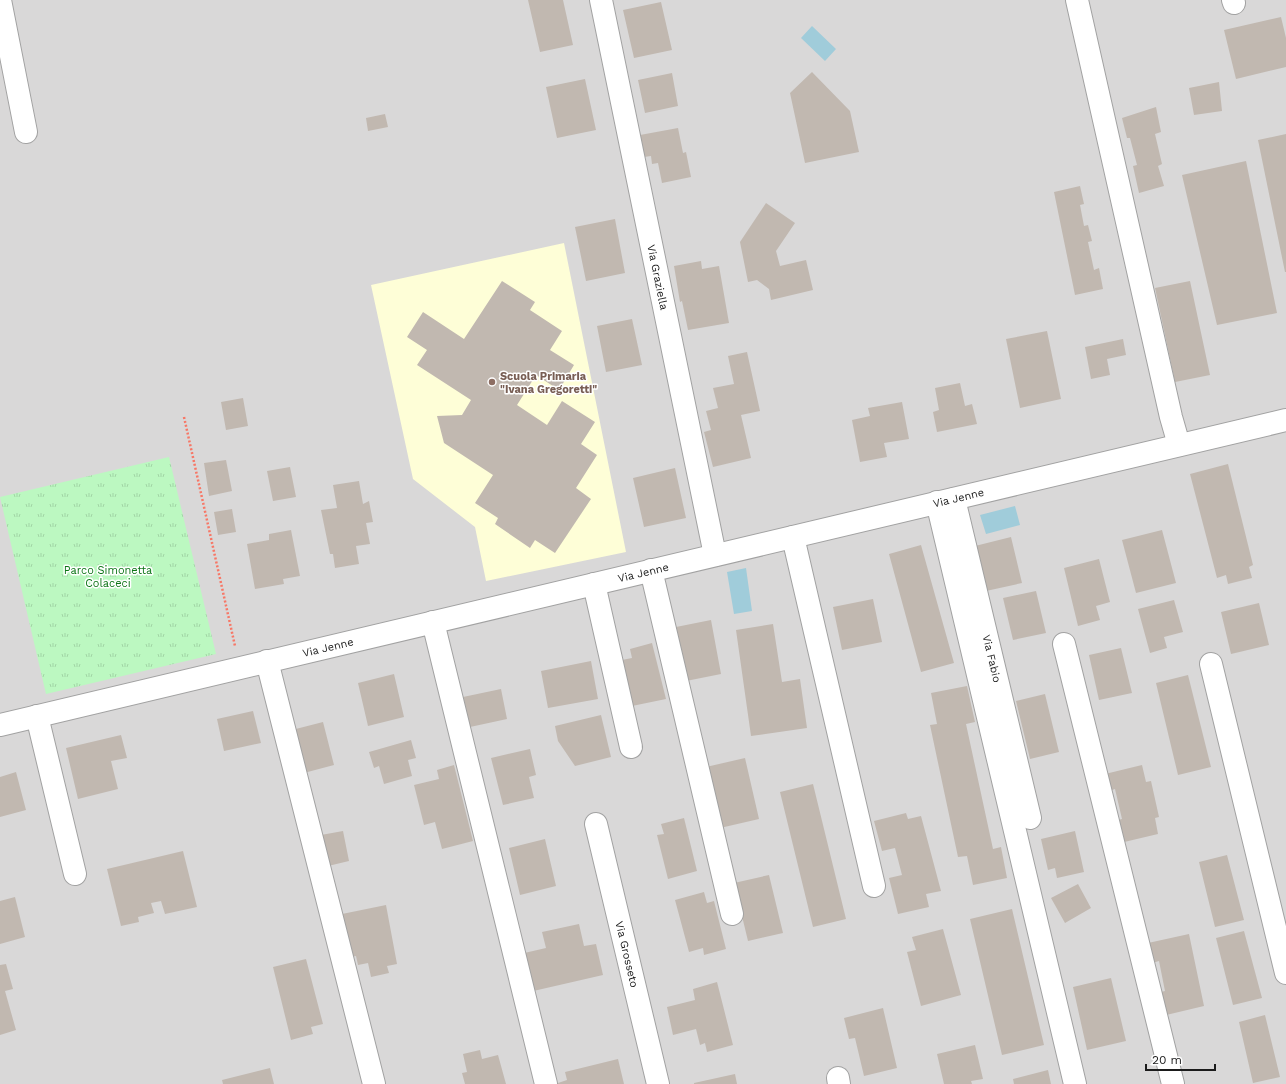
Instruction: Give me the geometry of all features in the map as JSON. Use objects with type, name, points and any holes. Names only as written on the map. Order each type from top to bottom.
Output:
[{"type":"street","points":[[0,0],[26,132]]},
{"type":"street","name":"Via Graziella","points":[[601,0],[715,555]]},
{"type":"street","points":[[1078,0],[1171,417],[1179,445]]},
{"type":"street","name":"Via Jenne","points":[[0,725],[1286,420]]},
{"type":"street","points":[[946,500],[1075,1084]]},
{"type":"street","name":"Via Fabio","points":[[946,500],[1030,818]]},
{"type":"street","points":[[792,537],[874,886]]},
{"type":"street","points":[[651,570],[732,914]]},
{"type":"street","points":[[594,584],[631,747]]},
{"type":"street","points":[[433,622],[546,1084]]},
{"type":"street","points":[[1064,644],[1173,1084]]},
{"type":"street","points":[[267,661],[374,1084]]},
{"type":"street","points":[[1212,664],[1286,973]]},
{"type":"street","points":[[37,716],[75,874]]},
{"type":"street","name":"Via Grosseto","points":[[596,824],[658,1084]]},
{"type":"path","points":[[184,416],[240,668]]},
{"type":"shaded area","points":[[0,0],[1286,0],[1286,1084],[0,1084]]},
{"type":"shaded area","name":"Scuola Primaria \"Ivana Gregoretti\"","points":[[564,243],[626,552],[486,581],[475,527],[413,479],[371,285]]},
{"type":"green space","name":"Parco Simonetta Colaceci","points":[[169,457],[216,654],[46,694],[0,497]]},
{"type":"water","points":[[812,26],[836,49],[825,61],[801,38]]},
{"type":"water","points":[[1015,506],[1020,525],[986,534],[980,515]]},
{"type":"water","points":[[746,568],[752,611],[734,614],[727,572]]},
{"type":"building","points":[[528,0],[563,0],[573,45],[540,52]]},
{"type":"building","points":[[661,2],[672,50],[634,58],[623,10]]},
{"type":"building","points":[[1281,17],[1286,38],[1286,67],[1236,79],[1224,30]]},
{"type":"building","points":[[812,72],[850,111],[859,152],[805,163],[790,93]]},
{"type":"building","points":[[672,73],[678,106],[645,113],[638,80]]},
{"type":"building","points":[[585,79],[596,130],[557,138],[546,87]]},
{"type":"building","points":[[1219,82],[1222,111],[1194,115],[1189,88]]},
{"type":"building","points":[[1156,107],[1161,132],[1155,134],[1162,164],[1158,166],[1164,186],[1139,193],[1133,166],[1137,165],[1130,138],[1127,138],[1122,118]]},
{"type":"building","points":[[385,114],[388,127],[368,131],[366,118]]},
{"type":"building","points":[[678,128],[683,153],[686,152],[691,177],[662,183],[658,163],[652,164],[651,156],[644,157],[640,135]]},
{"type":"building","points":[[1286,134],[1286,272],[1285,272],[1258,140]]},
{"type":"building","points":[[1246,161],[1277,313],[1217,325],[1182,175]]},
{"type":"building","points":[[1080,186],[1084,204],[1080,205],[1084,226],[1088,225],[1092,241],[1088,242],[1094,270],[1099,268],[1103,289],[1075,295],[1054,192]]},
{"type":"building","points":[[766,203],[795,223],[776,251],[780,266],[806,260],[813,290],[771,300],[769,289],[757,280],[748,282],[740,242]]},
{"type":"building","points":[[615,219],[625,273],[586,281],[575,227]]},
{"type":"building","points":[[701,261],[702,269],[719,266],[729,323],[688,330],[682,301],[680,302],[674,266]]},
{"type":"building","points":[[502,281],[535,302],[530,310],[562,331],[550,350],[574,365],[559,390],[536,375],[517,405],[547,425],[562,401],[595,422],[581,444],[597,455],[576,488],[591,499],[555,553],[535,540],[530,548],[495,524],[498,518],[475,503],[493,475],[444,443],[437,416],[462,415],[471,400],[417,365],[427,350],[407,337],[423,312],[464,339]]},
{"type":"building","points":[[1190,281],[1210,375],[1175,382],[1155,288]]},
{"type":"building","points":[[632,319],[642,365],[606,372],[597,326]]},
{"type":"building","points":[[1047,331],[1061,399],[1020,408],[1006,339]]},
{"type":"building","points":[[1123,339],[1126,355],[1107,359],[1110,375],[1091,379],[1085,347]]},
{"type":"building","points":[[747,352],[760,411],[741,415],[751,458],[713,467],[704,432],[711,430],[706,411],[718,408],[713,388],[734,384],[728,356]]},
{"type":"building","points":[[960,383],[965,406],[972,404],[977,424],[937,432],[933,412],[939,410],[935,388]]},
{"type":"building","points":[[243,398],[248,426],[226,430],[221,402]]},
{"type":"building","points":[[902,402],[909,439],[884,443],[887,457],[860,462],[852,420],[870,416],[868,408]]},
{"type":"building","points":[[226,460],[232,491],[209,496],[204,463]]},
{"type":"building","points":[[1228,464],[1253,565],[1249,567],[1252,578],[1228,584],[1226,575],[1217,578],[1190,474]]},
{"type":"building","points":[[290,467],[296,497],[273,501],[267,471]]},
{"type":"building","points":[[675,468],[686,518],[644,527],[633,478]]},
{"type":"building","points":[[359,481],[363,504],[369,501],[373,522],[366,523],[370,544],[356,546],[359,564],[335,568],[333,554],[330,554],[321,510],[337,508],[333,485]]},
{"type":"building","points":[[232,509],[236,532],[218,535],[214,512]]},
{"type":"building","points":[[291,530],[300,576],[283,579],[284,584],[255,589],[247,544],[269,540],[269,534]]},
{"type":"building","points":[[1162,530],[1176,583],[1136,593],[1122,540]]},
{"type":"building","points":[[1011,537],[1022,583],[986,591],[975,546]]},
{"type":"building","points":[[921,545],[954,663],[921,672],[889,554]]},
{"type":"building","points":[[1099,559],[1110,602],[1096,606],[1100,620],[1078,626],[1064,568]]},
{"type":"building","points":[[1036,591],[1046,633],[1013,640],[1003,598]]},
{"type":"building","points":[[873,599],[882,642],[842,650],[833,607]]},
{"type":"building","points":[[1174,600],[1183,632],[1164,637],[1167,648],[1150,653],[1138,609]]},
{"type":"building","points":[[1259,603],[1269,645],[1231,654],[1221,612]]},
{"type":"building","points":[[711,620],[721,674],[686,681],[676,627]]},
{"type":"building","points":[[773,624],[782,682],[800,679],[807,728],[751,736],[736,630]]},
{"type":"building","points":[[652,643],[666,699],[632,706],[622,660],[632,658],[630,649]]},
{"type":"building","points":[[1121,648],[1132,693],[1099,700],[1089,655]]},
{"type":"building","points":[[591,661],[598,699],[548,708],[541,671]]},
{"type":"building","points":[[394,674],[404,717],[368,726],[358,683]]},
{"type":"building","points":[[1188,675],[1211,767],[1178,775],[1156,683]]},
{"type":"building","points":[[967,686],[975,722],[966,724],[993,849],[1001,847],[1007,878],[973,885],[967,856],[958,857],[930,725],[937,724],[931,693]]},
{"type":"building","points":[[501,689],[507,719],[470,727],[463,697]]},
{"type":"building","points":[[1045,694],[1059,752],[1030,759],[1016,701]]},
{"type":"building","points":[[253,711],[261,743],[224,751],[217,719]]},
{"type":"building","points":[[601,715],[611,757],[575,766],[558,741],[555,726]]},
{"type":"building","points":[[323,722],[334,765],[300,774],[288,731]]},
{"type":"building","points":[[121,735],[127,758],[111,761],[118,789],[78,799],[66,748]]},
{"type":"building","points":[[411,740],[416,758],[408,760],[412,776],[384,784],[379,766],[374,768],[369,752]]},
{"type":"building","points":[[530,749],[536,775],[529,777],[534,798],[503,805],[491,758]]},
{"type":"building","points":[[745,758],[759,819],[720,828],[706,767]]},
{"type":"building","points":[[454,765],[473,841],[442,849],[435,822],[424,825],[414,785],[439,779],[437,770]]},
{"type":"building","points":[[1142,765],[1146,782],[1151,781],[1159,817],[1155,818],[1158,834],[1120,843],[1114,821],[1122,819],[1115,789],[1109,791],[1105,774]]},
{"type":"building","points":[[16,772],[26,810],[0,817],[0,777]]},
{"type":"building","points":[[813,784],[846,919],[813,927],[780,792]]},
{"type":"building","points":[[906,813],[908,819],[921,816],[941,891],[926,894],[929,907],[898,914],[889,878],[902,875],[895,848],[882,851],[874,821]]},
{"type":"building","points":[[684,818],[697,871],[668,879],[657,835],[664,834],[661,824]]},
{"type":"building","points":[[343,831],[349,861],[328,866],[321,835]]},
{"type":"building","points":[[1075,831],[1084,872],[1057,878],[1055,868],[1048,870],[1041,839]]},
{"type":"building","points":[[545,839],[556,886],[520,895],[509,848]]},
{"type":"building","points":[[183,851],[197,907],[165,914],[161,901],[151,903],[154,913],[138,917],[139,922],[121,926],[107,869]]},
{"type":"building","points":[[1227,855],[1244,920],[1215,927],[1199,862]]},
{"type":"building","points":[[769,875],[783,933],[748,941],[734,883]]},
{"type":"building","points":[[1078,884],[1091,908],[1065,923],[1051,898]]},
{"type":"building","points":[[704,892],[707,903],[714,901],[726,949],[704,955],[703,948],[689,952],[675,900]]},
{"type":"building","points":[[15,897],[25,937],[0,944],[0,901]]},
{"type":"building","points":[[386,905],[397,964],[387,966],[389,973],[371,977],[368,963],[358,965],[356,956],[351,957],[342,914]]},
{"type":"building","points":[[1012,909],[1044,1045],[1002,1055],[970,919]]},
{"type":"building","points":[[579,924],[584,946],[596,944],[603,975],[529,992],[520,954],[546,948],[542,932]]},
{"type":"building","points":[[943,929],[961,995],[921,1006],[907,952],[916,950],[912,937]]},
{"type":"building","points":[[1244,931],[1262,998],[1233,1005],[1216,938]]},
{"type":"building","points":[[1189,934],[1204,1006],[1162,1016],[1157,993],[1165,991],[1159,961],[1152,963],[1148,943]]},
{"type":"building","points":[[306,959],[323,1024],[311,1027],[313,1034],[291,1040],[273,967]]},
{"type":"building","points":[[6,964],[13,989],[5,991],[16,1030],[0,1035],[0,965]]},
{"type":"building","points":[[1111,978],[1126,1041],[1087,1050],[1073,987]]},
{"type":"building","points":[[717,982],[733,1045],[707,1052],[705,1043],[700,1045],[696,1029],[673,1035],[667,1007],[695,1000],[693,989]]},
{"type":"building","points":[[883,1008],[897,1068],[864,1076],[855,1038],[849,1039],[844,1018]]},
{"type":"building","points":[[1265,1015],[1280,1077],[1253,1083],[1239,1022]]},
{"type":"building","points":[[975,1045],[983,1079],[971,1081],[972,1084],[944,1084],[937,1054]]},
{"type":"building","points":[[480,1050],[482,1059],[498,1055],[506,1084],[465,1084],[462,1073],[467,1072],[463,1054]]},
{"type":"building","points":[[618,1059],[624,1084],[555,1084],[567,1080],[565,1072]]},
{"type":"building","points":[[270,1068],[274,1084],[223,1084],[222,1080]]},
{"type":"building","points":[[1048,1070],[1051,1084],[1014,1084],[1013,1079]]},
{"type":"building","points":[[735,1074],[737,1084],[694,1084],[694,1083]]},
{"type":"place","name":"Scuola Primaria \"Ivana Gregoretti\"","points":[[492,382]]}]
